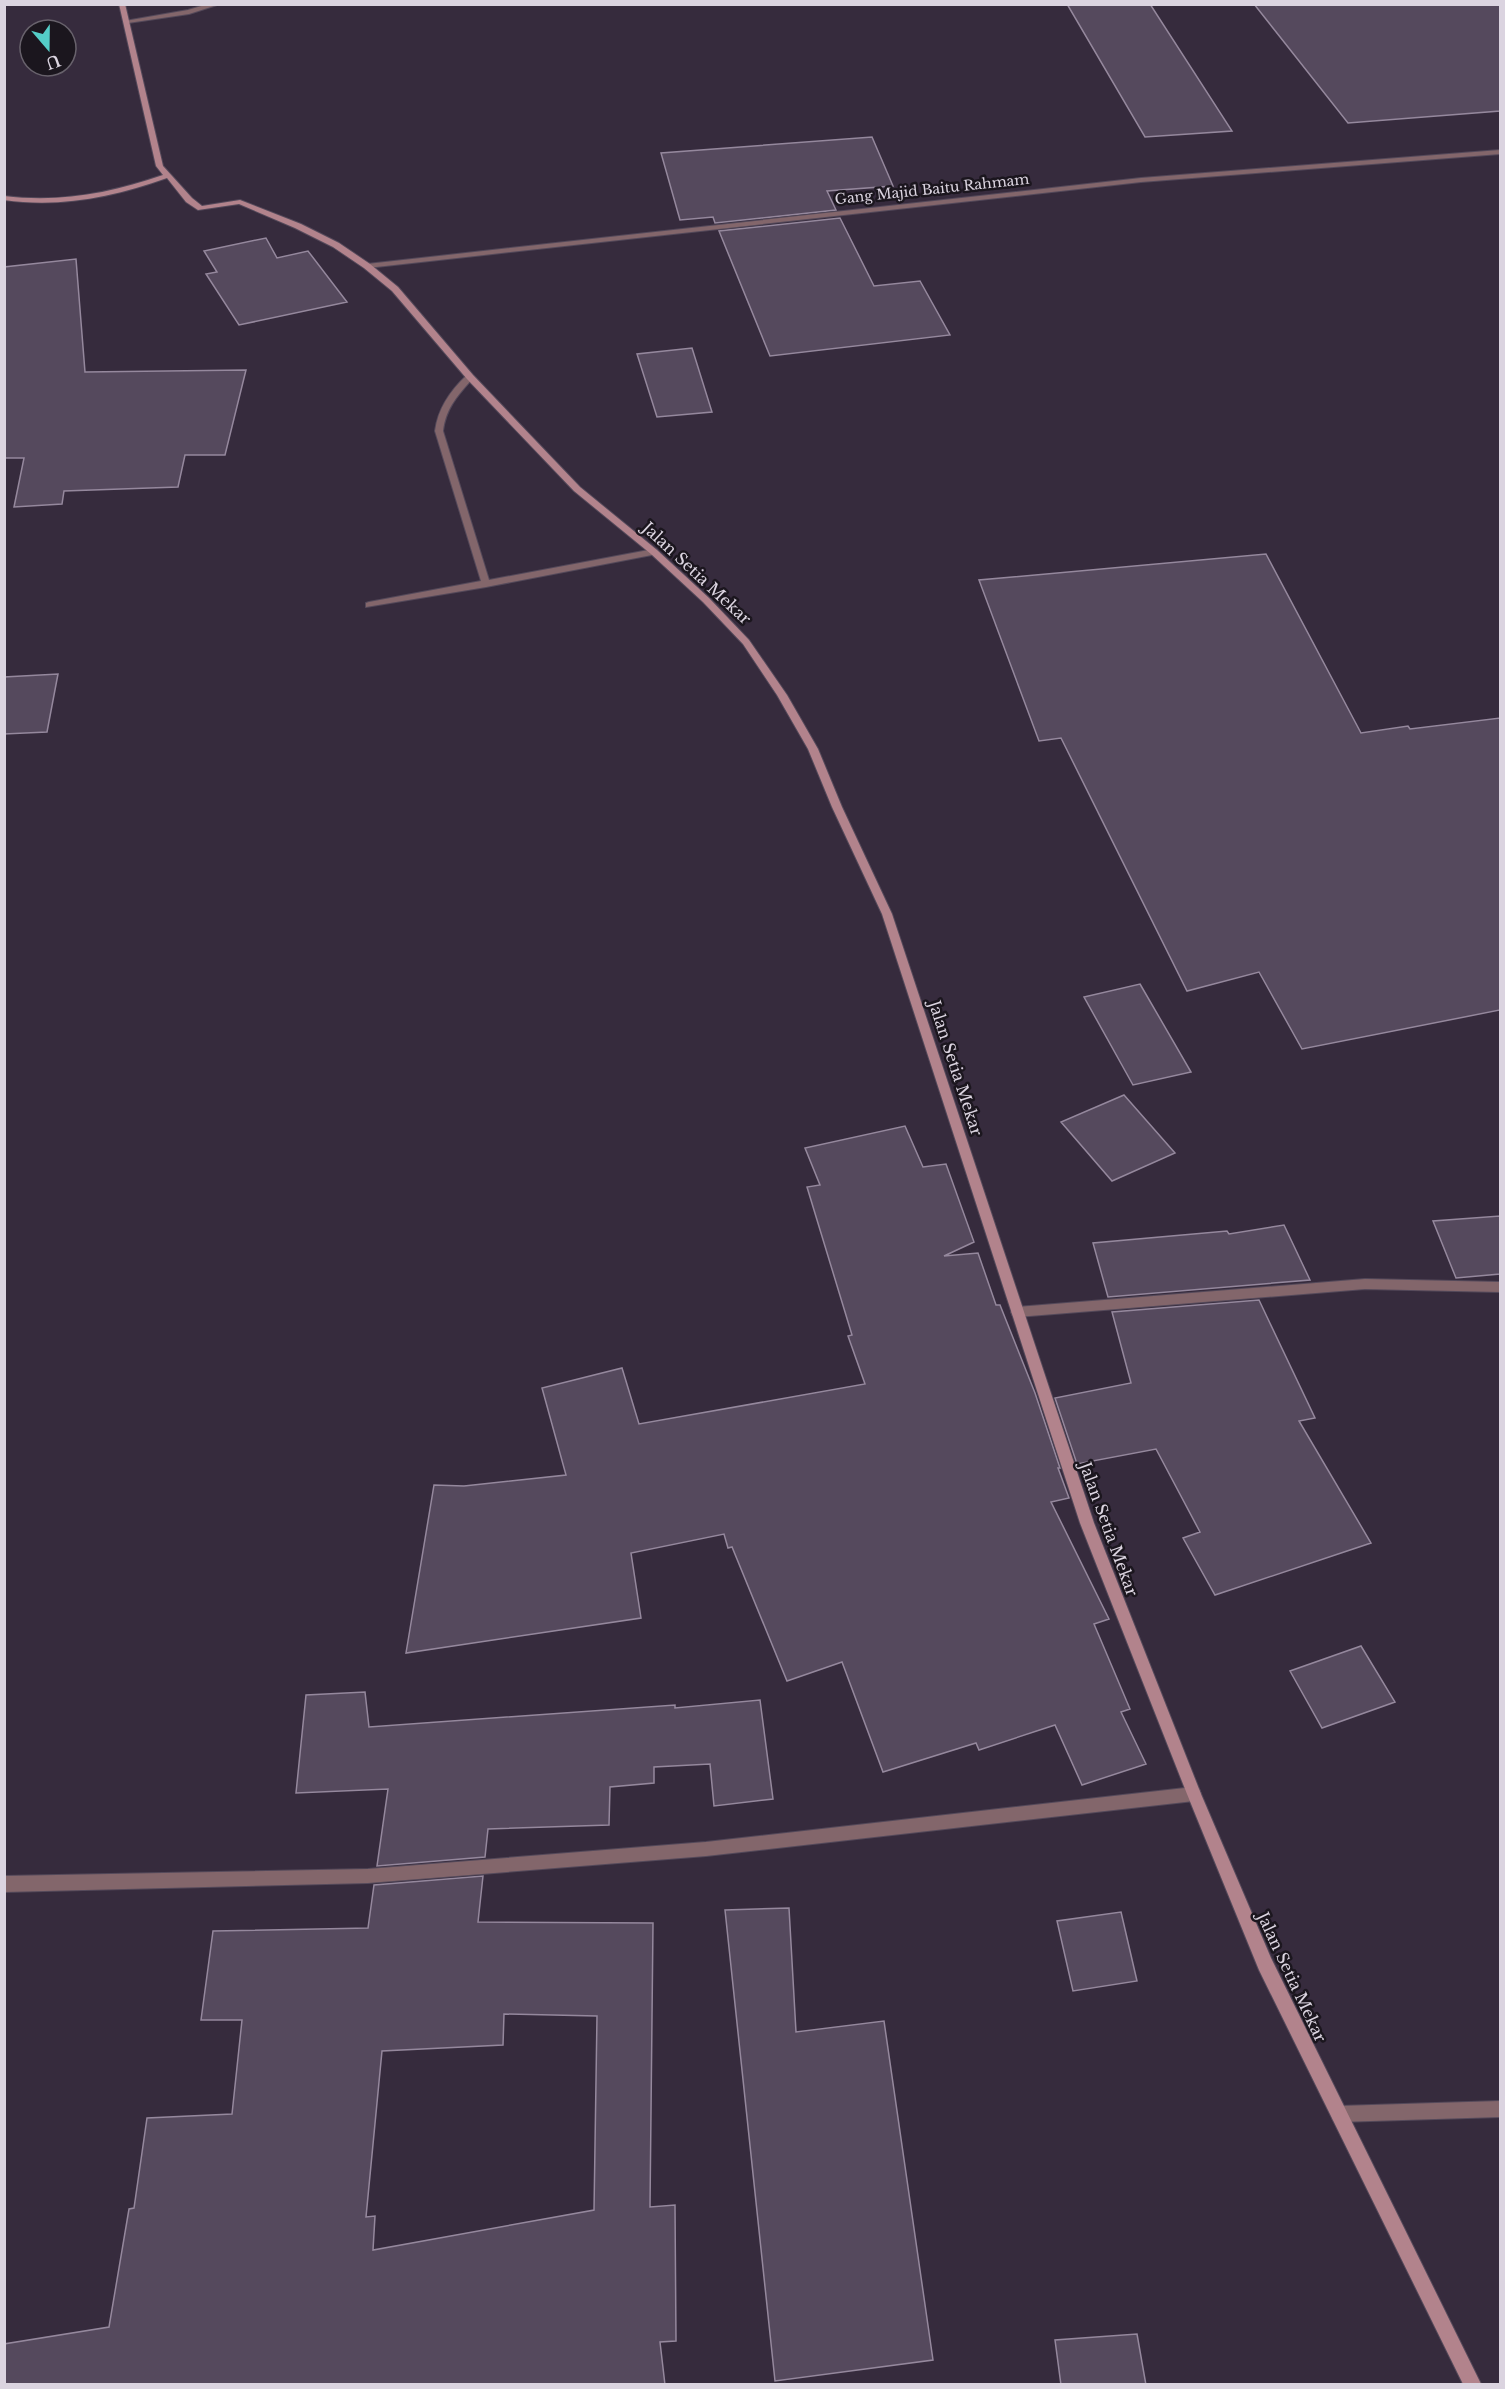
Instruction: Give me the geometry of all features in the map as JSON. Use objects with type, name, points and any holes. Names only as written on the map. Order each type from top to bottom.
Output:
[{"type":"street","name":"Jalan Setia Mekar","points":[[122,4],[128,21],[160,166],[189,200],[201,208],[240,202],[298,226],[336,244],[395,289],[470,377],[576,489],[654,552],[706,600],[746,642],[782,695],[813,749],[837,807],[887,914],[1087,1523],[1194,1794],[1265,1964],[1472,2385]]},
{"type":"street","points":[[128,21],[189,12],[217,4]]},
{"type":"street","name":"Gang Majid Baitu Rahmam","points":[[367,266],[1141,180],[1500,152]]},
{"type":"street","points":[[6,200],[46,202],[81,198],[118,191],[169,175]]},
{"type":"street","points":[[470,377],[458,387],[440,417],[439,431],[486,584]]},
{"type":"street","points":[[369,605],[654,552]]},
{"type":"street","points":[[1017,1312],[1365,1284],[1500,1287]]},
{"type":"street","points":[[4,1884],[368,1876],[706,1849],[1194,1794]]},
{"type":"street","points":[[1339,2114],[1500,2109]]},
{"type":"building","points":[[1067,4],[1150,4],[1232,131],[1145,137]]},
{"type":"building","points":[[1254,4],[1500,4],[1500,111],[1348,123]]},
{"type":"building","points":[[872,137],[893,186],[827,191],[836,210],[715,223],[713,217],[680,220],[661,153]]},
{"type":"building","points":[[840,218],[874,286],[920,281],[950,335],[770,356],[719,231]]},
{"type":"building","points":[[266,238],[277,258],[308,251],[347,302],[239,325],[206,274],[217,272],[204,251]]},
{"type":"building","points":[[76,259],[85,372],[246,370],[225,455],[185,455],[178,487],[64,491],[62,504],[14,507],[24,458],[4,458],[4,267]]},
{"type":"building","points":[[692,348],[712,412],[657,417],[637,354]]},
{"type":"building","points":[[1266,554],[1361,733],[1408,726],[1410,729],[1500,718],[1500,1010],[1302,1049],[1259,972],[1187,991],[1061,738],[1039,741],[979,580]]},
{"type":"building","points":[[58,674],[47,732],[4,734],[4,677]]},
{"type":"building","points":[[1140,984],[1191,1072],[1133,1085],[1084,997]]},
{"type":"building","points":[[1124,1095],[1175,1153],[1112,1181],[1061,1122]]},
{"type":"building","points":[[905,1126],[923,1167],[946,1164],[974,1242],[944,1256],[978,1253],[996,1305],[1000,1305],[1035,1393],[1069,1498],[1051,1502],[1109,1619],[1094,1624],[1130,1709],[1121,1712],[1146,1764],[1082,1785],[1055,1725],[979,1750],[976,1743],[883,1772],[842,1662],[787,1681],[732,1547],[728,1548],[724,1534],[631,1553],[641,1618],[406,1653],[434,1485],[464,1486],[566,1475],[542,1388],[622,1368],[639,1424],[865,1384],[848,1336],[852,1335],[807,1187],[820,1185],[805,1148]]},
{"type":"building","points":[[1500,1216],[1500,1274],[1456,1278],[1433,1221]]},
{"type":"building","points":[[1284,1225],[1310,1280],[1108,1297],[1093,1243],[1227,1231],[1229,1234]]},
{"type":"building","points":[[1259,1300],[1315,1418],[1299,1421],[1371,1543],[1215,1595],[1183,1538],[1200,1532],[1156,1449],[1077,1464],[1055,1398],[1131,1383],[1112,1312]]},
{"type":"building","points":[[1361,1646],[1395,1702],[1322,1728],[1290,1671]]},
{"type":"building","points":[[365,1692],[369,1727],[675,1705],[675,1708],[760,1700],[773,1799],[714,1806],[710,1764],[654,1767],[654,1783],[610,1787],[609,1825],[488,1829],[485,1857],[377,1866],[388,1789],[296,1793],[306,1695]]},
{"type":"building","points":[[483,1876],[478,1922],[653,1923],[650,2207],[675,2205],[676,2341],[660,2342],[665,2385],[4,2385],[4,2344],[109,2327],[129,2209],[134,2208],[147,2118],[232,2114],[242,2020],[201,2020],[213,1931],[368,1928],[374,1885]],"holes":[[[504,2014],[597,2016],[594,2210],[373,2250],[375,2216],[366,2217],[382,2051],[503,2045]]]},
{"type":"building","points":[[789,1908],[796,2032],[884,2021],[933,2360],[775,2381],[725,1910]]},
{"type":"building","points":[[1121,1912],[1137,1981],[1073,1991],[1057,1921]]},
{"type":"building","points":[[1137,2334],[1146,2385],[1061,2385],[1055,2340]]}]
